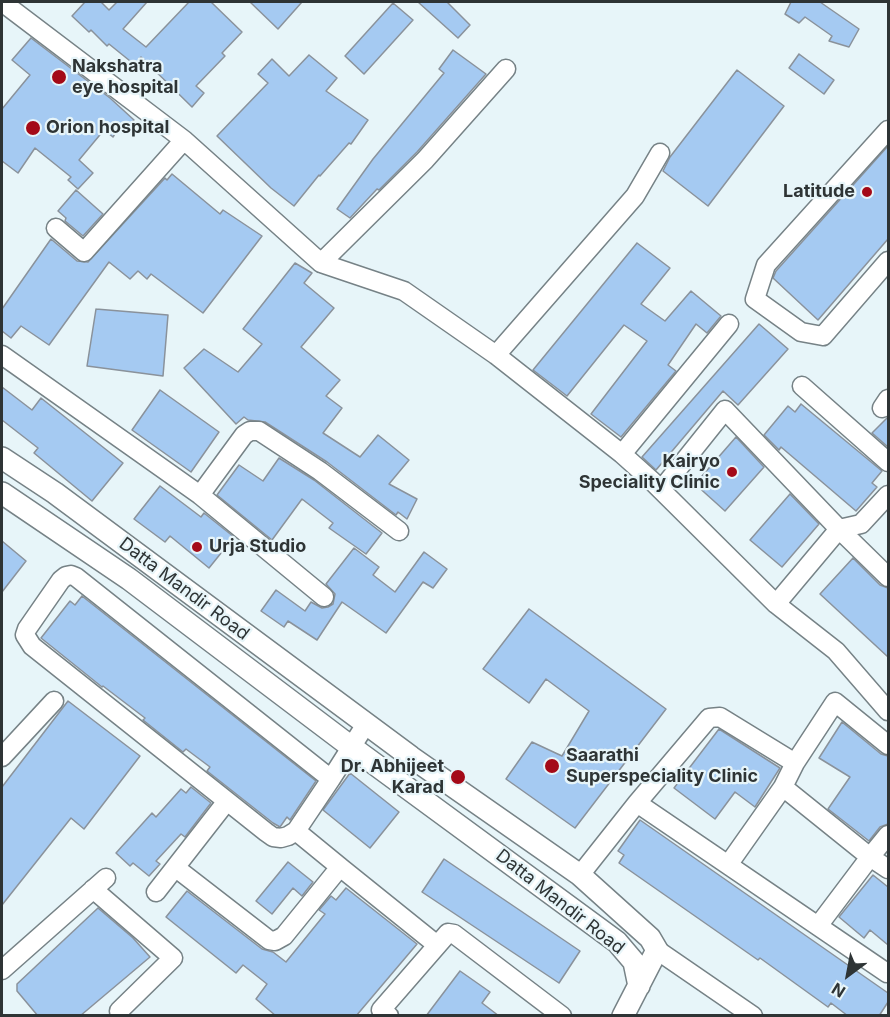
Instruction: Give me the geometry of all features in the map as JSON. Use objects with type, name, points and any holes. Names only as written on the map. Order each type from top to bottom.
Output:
[{"type":"street","points":[[2,3],[184,140],[321,263],[404,291],[496,355],[622,454],[776,604],[836,651],[888,709]]},
{"type":"street","points":[[321,263],[425,160],[506,69]]},
{"type":"street","points":[[888,130],[766,265],[755,299],[801,332],[823,336],[888,261]]},
{"type":"street","points":[[56,228],[84,252],[184,140]]},
{"type":"street","points":[[496,355],[635,196],[660,153]]},
{"type":"street","points":[[622,454],[729,324]]},
{"type":"street","points":[[2,356],[200,495],[324,597]]},
{"type":"street","points":[[802,386],[888,462]]},
{"type":"street","points":[[661,490],[725,410],[888,577]]},
{"type":"street","points":[[200,495],[244,435],[250,431],[259,431],[320,471],[399,531]]},
{"type":"street","name":"Datta Mandir Road","points":[[2,458],[55,493],[366,724],[580,875],[650,938],[657,950]]},
{"type":"street","name":"Datta Mandir Road","points":[[2,493],[129,579],[342,740],[617,942],[634,962],[639,986]]},
{"type":"street","points":[[776,604],[839,529],[861,524],[888,495]]},
{"type":"street","points":[[332,779],[76,578],[66,576],[27,629],[25,635],[27,641],[273,837],[281,838],[296,831],[332,779],[366,724]]},
{"type":"street","points":[[2,757],[54,701]]},
{"type":"street","points":[[728,865],[783,787],[795,763],[835,702],[888,745]]},
{"type":"street","points":[[580,875],[709,718],[720,717],[795,763]]},
{"type":"street","points":[[783,787],[888,869]]},
{"type":"street","points":[[156,892],[227,801]]},
{"type":"street","points":[[637,803],[887,973]]},
{"type":"street","points":[[296,831],[437,945]]},
{"type":"street","points":[[818,926],[888,835]]},
{"type":"street","points":[[176,868],[269,940],[275,941],[284,936],[340,867]]},
{"type":"street","points":[[2,970],[100,884],[173,958],[119,1011]]},
{"type":"street","points":[[382,1014],[448,933],[454,934],[534,1007],[562,1016]]},
{"type":"street","points":[[623,1016],[657,950],[753,1016]]},
{"type":"building","points":[[85,2],[101,2],[109,10],[117,2],[147,2],[123,29],[146,47],[189,2],[211,2],[242,32],[222,53],[225,56],[196,86],[204,93],[192,107],[141,57],[135,65],[109,44],[107,46],[91,30],[89,32],[72,16]]},
{"type":"building","points":[[250,2],[302,2],[278,29]]},
{"type":"building","points":[[418,2],[447,2],[470,25],[458,38]]},
{"type":"building","points":[[791,2],[820,2],[859,29],[849,47],[829,41],[832,36],[805,17],[799,23],[785,14]]},
{"type":"building","points":[[393,3],[413,20],[364,74],[345,56]]},
{"type":"building","points":[[31,38],[110,98],[134,120],[122,133],[118,129],[113,137],[104,130],[79,160],[93,173],[78,189],[68,180],[71,177],[35,148],[18,173],[2,161],[2,109],[30,75],[12,60]]},
{"type":"building","points":[[453,50],[486,74],[417,152],[350,218],[337,209],[373,159],[444,73],[439,69]]},
{"type":"building","points":[[799,54],[834,80],[824,94],[789,68]]},
{"type":"building","points":[[309,55],[337,78],[326,91],[368,120],[351,144],[349,143],[319,175],[294,206],[271,188],[217,136],[268,83],[258,74],[272,59],[289,76]]},
{"type":"building","points":[[737,70],[784,106],[708,206],[663,171],[670,157]]},
{"type":"building","name":"Latitude","points":[[888,146],[888,239],[818,320],[773,278],[776,271]]},
{"type":"building","points":[[172,174],[220,214],[223,210],[262,236],[203,313],[151,274],[147,279],[138,271],[130,279],[109,262],[49,345],[21,326],[11,338],[2,331],[2,309],[51,239],[77,261],[88,262],[165,178],[167,180]]},
{"type":"building","points":[[76,190],[103,214],[83,236],[65,221],[66,218],[58,211]]},
{"type":"building","points":[[637,243],[670,268],[641,304],[665,321],[691,291],[721,316],[707,333],[696,324],[668,365],[676,371],[621,437],[591,414],[647,341],[624,325],[567,396],[533,370]]},
{"type":"building","points":[[295,263],[312,273],[304,283],[334,308],[301,347],[340,380],[326,396],[342,408],[323,433],[360,457],[378,435],[409,460],[389,484],[417,499],[407,519],[398,512],[396,515],[327,462],[265,422],[248,420],[244,417],[236,424],[184,368],[204,349],[238,372],[262,344],[243,329]]},
{"type":"building","points":[[96,309],[168,315],[163,376],[87,366]]},
{"type":"building","points":[[759,324],[788,349],[738,405],[723,391],[656,470],[642,457]]},
{"type":"building","points":[[2,387],[32,410],[41,398],[123,463],[92,501],[34,453],[38,448],[2,420]]},
{"type":"building","points":[[160,390],[219,432],[191,472],[132,430]]},
{"type":"building","points":[[801,404],[882,471],[872,483],[877,487],[856,511],[781,447],[779,450],[764,435],[788,406],[795,412]]},
{"type":"building","points":[[888,417],[888,447],[872,433]]},
{"type":"building","name":"Kairyo Speciality Clinic","points":[[736,437],[764,467],[725,511],[695,484]]},
{"type":"building","points":[[279,458],[314,480],[382,533],[366,554],[329,528],[333,523],[302,499],[272,540],[217,495],[239,465],[263,481]]},
{"type":"building","points":[[160,486],[201,517],[204,513],[234,537],[209,568],[170,536],[165,542],[134,519]]},
{"type":"building","points":[[790,494],[819,524],[782,567],[750,540]]},
{"type":"building","points":[[2,541],[26,561],[2,592]]},
{"type":"building","points":[[354,548],[379,567],[373,575],[395,592],[424,552],[447,569],[433,588],[423,582],[386,633],[342,602],[317,640],[288,621],[284,627],[261,611],[276,590],[305,611],[311,602],[322,608],[333,604],[335,594],[326,584]]},
{"type":"building","points":[[853,558],[880,585],[888,588],[888,657],[820,594]]},
{"type":"building","points":[[82,596],[316,781],[290,820],[287,817],[280,827],[273,823],[207,771],[210,767],[186,749],[183,752],[143,720],[145,718],[41,638],[70,601],[75,605]]},
{"type":"building","points":[[529,609],[666,709],[575,828],[506,779],[532,742],[562,756],[589,711],[546,679],[529,703],[483,669]]},
{"type":"building","points":[[68,701],[140,756],[84,829],[71,818],[2,905],[2,787]]},
{"type":"building","points":[[842,722],[881,754],[888,756],[888,824],[880,827],[869,841],[828,809],[850,777],[819,758]]},
{"type":"building","points":[[719,729],[780,768],[755,807],[735,792],[715,819],[674,788]]},
{"type":"building","points":[[350,773],[399,812],[370,848],[323,810]]},
{"type":"building","points":[[191,787],[211,803],[185,837],[181,834],[156,861],[160,864],[149,876],[133,863],[130,866],[116,853],[152,813],[156,817],[181,789],[186,793]]},
{"type":"building","points":[[640,820],[888,993],[888,1002],[879,1016],[848,1016],[831,1003],[828,1007],[619,863],[624,855],[618,851]]},
{"type":"building","points":[[444,859],[580,951],[559,983],[422,892]]},
{"type":"building","points":[[288,862],[313,882],[302,896],[293,888],[272,914],[256,901]]},
{"type":"building","points":[[873,875],[888,887],[888,945],[870,930],[864,938],[839,917]]},
{"type":"building","points":[[346,888],[417,944],[356,1016],[276,1016],[256,999],[267,984],[243,965],[236,973],[166,917],[187,891],[262,949],[273,952],[286,962],[325,914],[319,910],[331,896],[336,900]]},
{"type":"building","points":[[98,908],[133,938],[150,957],[80,1016],[38,1016],[17,991],[17,984]]},
{"type":"building","points":[[460,971],[490,992],[482,1003],[499,1016],[426,1016]]},
{"type":"place","name":"Nakshatra eye hospital","points":[[59,77]]},
{"type":"place","name":"Orion hospital","points":[[33,128]]},
{"type":"place","name":"Latitude","points":[[867,192]]},
{"type":"place","name":"Kairyo Speciality Clinic","points":[[732,472]]},
{"type":"place","name":"Urja Studio","points":[[197,547]]},
{"type":"place","name":"Saarathi Superspeciality Clinic","points":[[552,766]]},
{"type":"place","name":"Dr. Abhijeet Karad","points":[[458,777]]}]
